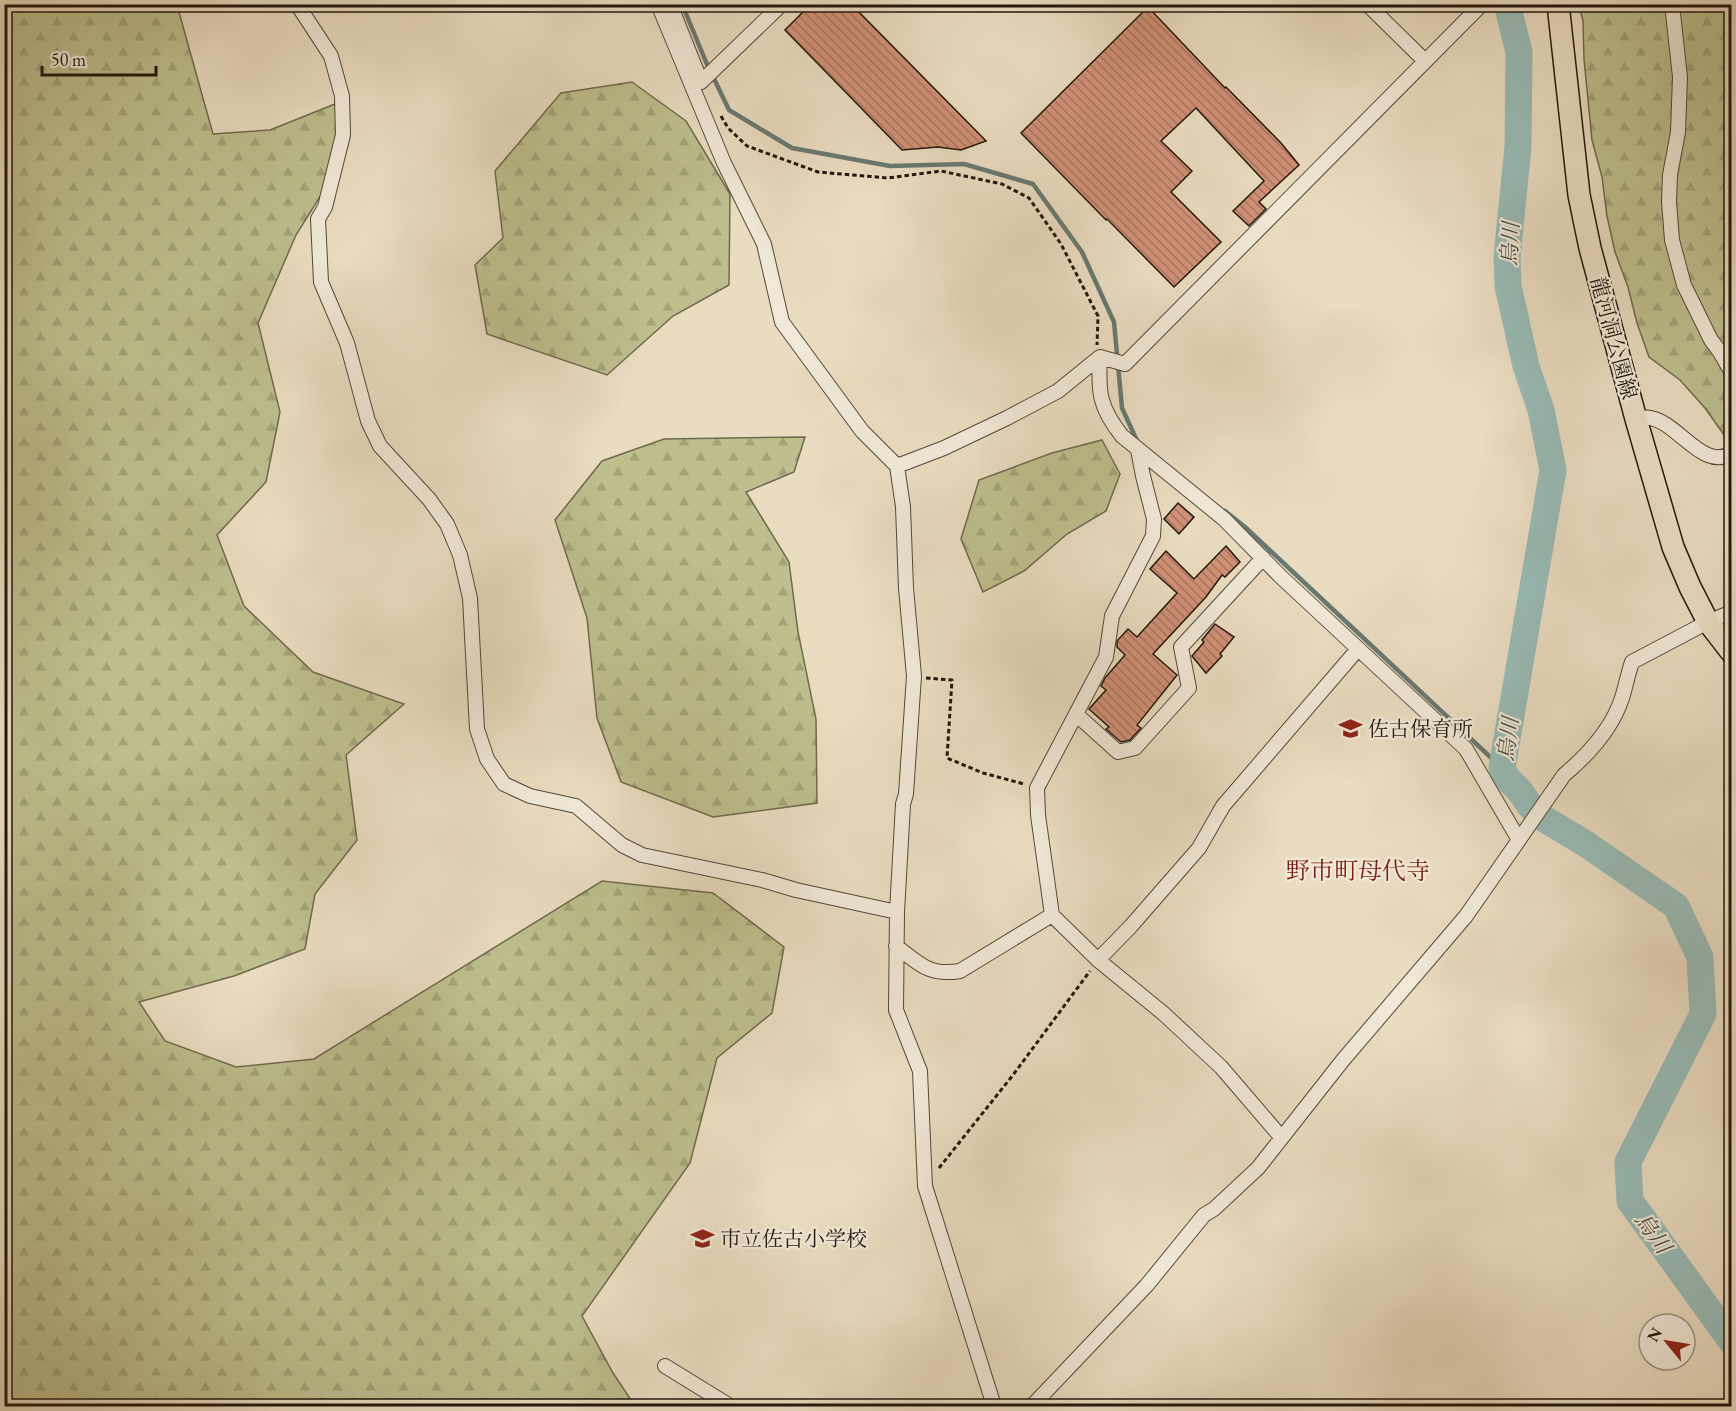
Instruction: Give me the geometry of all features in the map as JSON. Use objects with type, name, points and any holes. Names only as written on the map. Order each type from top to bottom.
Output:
[{"type":"main road","name":"龍河洞公園線","points":[[1558,4],[1580,195],[1590,248],[1673,547],[1708,621],[1731,653]]},
{"type":"street","points":[[297,4],[331,56],[342,96],[344,135],[325,207],[318,219],[321,282],[347,343],[368,421],[380,446],[429,499],[447,524],[460,555],[470,598],[477,729],[487,759],[504,784],[530,796],[576,806],[622,845],[642,855],[897,912]]},
{"type":"street","points":[[658,4],[724,163],[764,244],[782,322],[862,431],[897,466],[903,507],[906,588],[914,676],[897,912],[896,1010],[920,1071],[925,1186],[994,1407]]},
{"type":"street","points":[[670,4],[701,81],[782,4]]},
{"type":"street","points":[[1366,4],[1424,60]]},
{"type":"street","points":[[1098,358],[1125,364],[1482,4]]},
{"type":"street","points":[[1672,4],[1680,77],[1678,132],[1670,175],[1669,202],[1672,240],[1684,285],[1711,340],[1731,373]]},
{"type":"street","points":[[897,466],[944,448],[1058,391],[1098,358]]},
{"type":"street","points":[[1098,358],[1098,387],[1109,419],[1122,435],[1224,519],[1358,649],[1466,749],[1522,835]]},
{"type":"street","points":[[1636,419],[1651,418],[1679,434],[1707,456],[1724,458],[1731,453]]},
{"type":"street","points":[[1138,450],[1155,519],[1153,536],[1112,616],[1106,657],[1037,788],[1038,815],[1052,915],[1098,960],[1164,1014],[1221,1067],[1281,1137]]},
{"type":"street","points":[[1077,715],[1118,752],[1135,748],[1189,688],[1180,647],[1263,558]]},
{"type":"street","points":[[1032,1407],[1147,1286],[1204,1215],[1214,1209],[1258,1168],[1343,1060],[1466,916],[1564,775],[1582,759],[1612,723],[1623,696],[1625,680],[1632,662],[1708,621],[1731,612]]},
{"type":"street","points":[[1098,960],[1199,848],[1223,806],[1358,649]]},
{"type":"street","points":[[896,946],[924,968],[944,973],[960,970],[1052,915]]},
{"type":"street","points":[[665,1366],[730,1407]]},
{"type":"path","points":[[717,109],[728,128],[747,146],[818,172],[888,178],[942,171],[1002,184],[1029,198],[1061,244],[1098,316],[1098,358]]},
{"type":"path","points":[[914,676],[952,680],[947,758],[983,773],[1037,788]]},
{"type":"path","points":[[925,1186],[1013,1075],[1098,960]]},
{"type":"green space","points":[[5,5],[177,5],[213,134],[270,130],[345,100],[336,171],[296,235],[258,323],[280,412],[266,482],[217,535],[244,606],[313,672],[404,704],[346,755],[357,840],[315,894],[305,949],[234,976],[139,1002],[165,1041],[236,1067],[314,1059],[602,881],[713,893],[784,947],[772,1013],[717,1058],[690,1163],[582,1316],[613,1373],[635,1406],[5,1406]]},
{"type":"green space","points":[[1579,5],[1731,5],[1731,475],[1728,470],[1727,439],[1705,408],[1680,380],[1649,357],[1637,323],[1628,287],[1615,252],[1602,177],[1592,140],[1584,59],[1583,21]]},
{"type":"green space","points":[[632,82],[686,121],[730,194],[729,285],[673,316],[607,375],[487,334],[475,265],[503,238],[495,171],[561,93]]},
{"type":"green space","points":[[805,437],[794,472],[746,492],[789,562],[798,632],[816,719],[817,803],[713,817],[621,782],[597,718],[587,618],[555,520],[602,461],[664,439]]},
{"type":"green space","points":[[1102,440],[1120,474],[1106,511],[1067,534],[1024,571],[983,592],[961,539],[979,480],[1052,453]]},
{"type":"building","points":[[811,4],[851,4],[986,141],[961,150],[938,147],[902,150],[785,30]]},
{"type":"building","points":[[1148,7],[1281,143],[1299,165],[1259,202],[1266,209],[1249,226],[1233,211],[1264,181],[1196,108],[1161,141],[1192,171],[1171,192],[1221,242],[1174,287],[1021,133]]},
{"type":"building","points":[[1178,503],[1194,517],[1179,534],[1164,519]]},
{"type":"building","points":[[1226,546],[1240,562],[1225,577],[1222,575],[1206,597],[1153,654],[1177,675],[1137,725],[1141,728],[1130,740],[1121,742],[1106,729],[1109,727],[1089,709],[1106,690],[1101,686],[1105,678],[1125,655],[1117,647],[1117,641],[1128,629],[1137,637],[1177,593],[1150,569],[1166,551],[1194,579]]},
{"type":"building","points":[[1215,624],[1234,637],[1220,654],[1222,656],[1206,673],[1192,656]]},
{"type":"waterway","points":[[682,4],[729,110],[792,148],[890,166],[964,164],[1033,184],[1082,252],[1114,322],[1122,408],[1138,443]]},
{"type":"waterway","name":"烏川","points":[[1507,4],[1519,52],[1518,147],[1507,257],[1508,286],[1526,366],[1541,410],[1553,470],[1502,768],[1507,778],[1541,817],[1586,844],[1676,906],[1700,957],[1703,1014],[1628,1162],[1630,1201],[1732,1342]]},
{"type":"waterway","points":[[1225,511],[1245,527],[1502,768]]},
{"type":"place","name":"佐古保育所","points":[[1350,728]]},
{"type":"place","name":"市立佐古小学校","points":[[702,1238]]},
{"type":"district","name":"野市町母代寺","points":[[1358,870]]}]
